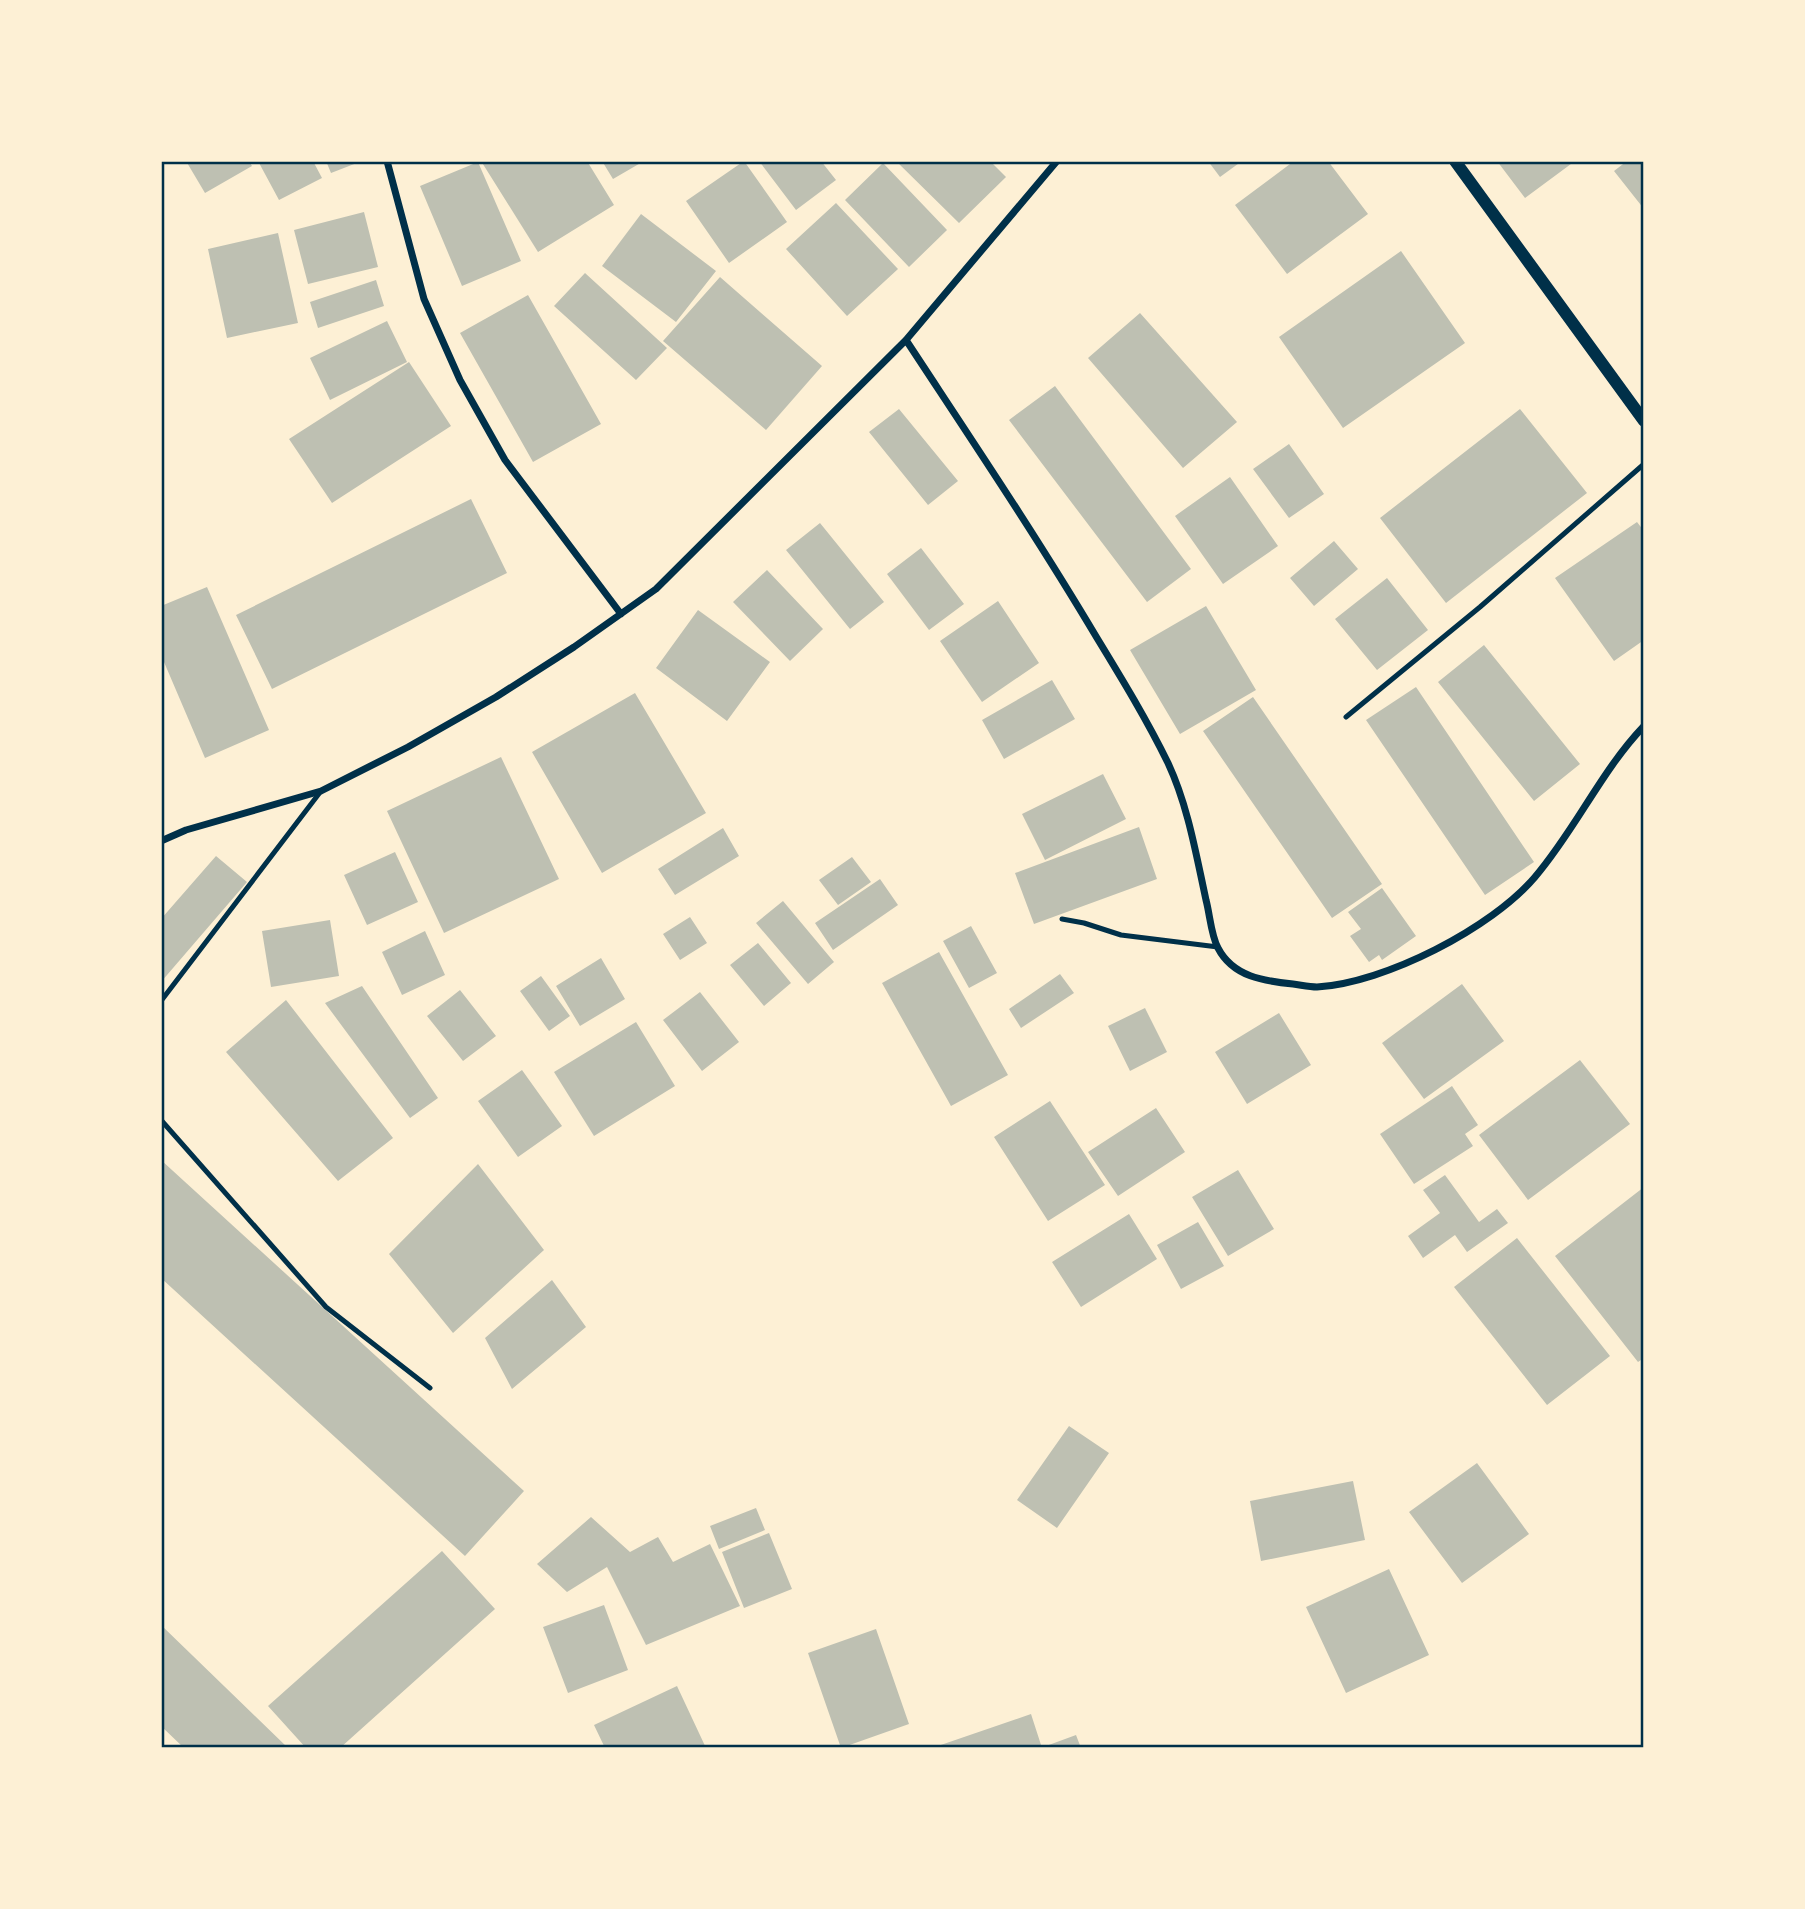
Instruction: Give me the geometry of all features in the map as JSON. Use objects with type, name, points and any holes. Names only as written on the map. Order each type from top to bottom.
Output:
[{"type":"street","points":[[387,161],[424,299],[460,380],[505,460],[621,614]]},
{"type":"street","points":[[161,841],[186,830],[320,791],[408,747],[496,697],[656,589],[906,340],[1057,161]]},
{"type":"street","points":[[1455,161],[1644,422]]},
{"type":"street","points":[[906,340],[1055,567],[1149,726],[1185,805],[1217,947],[1233,968],[1259,980],[1316,987],[1375,974],[1425,955],[1493,915],[1520,894],[1558,846],[1603,775],[1627,743],[1644,726]]},
{"type":"lane","points":[[1346,717],[1480,607],[1644,464]]},
{"type":"lane","points":[[161,1001],[320,791]]},
{"type":"lane","points":[[1062,919],[1121,935],[1217,947]]},
{"type":"lane","points":[[161,1120],[326,1307],[430,1388]]},
{"type":"building","points":[[186,161],[249,161],[252,166],[205,193]]},
{"type":"building","points":[[258,161],[313,161],[322,178],[279,200]]},
{"type":"building","points":[[326,161],[362,161],[331,173]]},
{"type":"building","points":[[481,161],[587,161],[614,205],[538,252]]},
{"type":"building","points":[[602,161],[644,161],[613,179]]},
{"type":"building","points":[[744,161],[787,222],[729,263],[686,201]]},
{"type":"building","points":[[759,161],[821,161],[836,180],[796,210]]},
{"type":"building","points":[[896,161],[990,161],[1006,177],[959,223]]},
{"type":"building","points":[[1208,161],[1242,161],[1220,177]]},
{"type":"building","points":[[1294,161],[1328,161],[1368,214],[1287,274],[1235,205]]},
{"type":"building","points":[[1497,161],[1575,161],[1525,198]]},
{"type":"building","points":[[1627,161],[1644,161],[1644,209],[1614,171]]},
{"type":"building","points":[[478,162],[521,261],[462,286],[420,186]]},
{"type":"building","points":[[883,163],[947,230],[909,267],[845,200]]},
{"type":"building","points":[[836,203],[898,269],[847,316],[786,249]]},
{"type":"building","points":[[364,212],[378,267],[308,284],[294,230]]},
{"type":"building","points":[[641,214],[716,271],[676,322],[602,266]]},
{"type":"building","points":[[278,233],[298,323],[227,338],[208,249]]},
{"type":"building","points":[[1401,251],[1465,343],[1343,428],[1279,337]]},
{"type":"building","points":[[585,273],[667,348],[636,380],[554,306]]},
{"type":"building","points":[[720,277],[822,366],[766,430],[663,341]]},
{"type":"building","points":[[376,280],[384,306],[318,328],[310,302]]},
{"type":"building","points":[[528,295],[601,424],[533,462],[460,333]]},
{"type":"building","points":[[1140,313],[1237,422],[1183,468],[1088,358]]},
{"type":"building","points":[[387,321],[407,362],[330,400],[310,358]]},
{"type":"building","points":[[409,362],[451,426],[332,503],[289,439]]},
{"type":"building","points":[[1055,386],[1191,569],[1147,602],[1009,420]]},
{"type":"building","points":[[899,409],[958,481],[928,505],[869,432]]},
{"type":"building","points":[[1520,409],[1587,493],[1446,603],[1380,518]]},
{"type":"building","points":[[1289,444],[1324,494],[1289,518],[1253,469]]},
{"type":"building","points":[[1230,477],[1278,546],[1223,584],[1175,516]]},
{"type":"building","points":[[471,499],[507,573],[272,689],[236,615]]},
{"type":"building","points":[[1637,522],[1644,531],[1644,640],[1614,661],[1555,578]]},
{"type":"building","points":[[820,523],[884,602],[850,629],[786,550]]},
{"type":"building","points":[[1334,541],[1358,569],[1314,606],[1290,578]]},
{"type":"building","points":[[921,548],[964,604],[929,630],[887,574]]},
{"type":"building","points":[[767,570],[823,629],[790,661],[733,602]]},
{"type":"building","points":[[1387,578],[1428,630],[1377,670],[1335,619]]},
{"type":"building","points":[[207,587],[269,730],[205,758],[161,655],[161,606]]},
{"type":"building","points":[[998,601],[1039,663],[982,702],[940,641]]},
{"type":"building","points":[[1206,606],[1256,690],[1180,734],[1130,650]]},
{"type":"building","points":[[698,610],[770,662],[727,721],[656,668]]},
{"type":"building","points":[[1484,645],[1580,764],[1534,801],[1438,682]]},
{"type":"building","points":[[1052,680],[1075,719],[1004,759],[982,720]]},
{"type":"building","points":[[1416,687],[1534,862],[1485,895],[1366,720]]},
{"type":"building","points":[[635,693],[706,813],[602,873],[532,752]]},
{"type":"building","points":[[1253,697],[1382,884],[1332,918],[1203,731]]},
{"type":"building","points":[[501,757],[559,879],[444,933],[387,811]]},
{"type":"building","points":[[1103,774],[1126,819],[1045,860],[1022,814]]},
{"type":"building","points":[[1139,827],[1157,879],[1034,924],[1015,873]]},
{"type":"building","points":[[723,828],[739,856],[675,895],[658,869]]},
{"type":"building","points":[[395,852],[418,902],[367,925],[344,875]]},
{"type":"building","points":[[216,856],[247,882],[161,982],[161,919]]},
{"type":"building","points":[[852,857],[871,882],[838,905],[819,880]]},
{"type":"building","points":[[880,879],[898,905],[833,950],[815,923]]},
{"type":"building","points":[[1382,888],[1416,936],[1382,960],[1379,955],[1369,962],[1350,936],[1361,929],[1348,912]]},
{"type":"building","points":[[783,901],[834,962],[808,984],[756,923]]},
{"type":"building","points":[[690,917],[707,943],[680,960],[663,934]]},
{"type":"building","points":[[330,920],[339,976],[271,987],[262,931]]},
{"type":"building","points":[[971,926],[997,973],[969,988],[943,941]]},
{"type":"building","points":[[425,931],[445,975],[402,995],[382,952]]},
{"type":"building","points":[[758,943],[791,983],[764,1006],[730,965]]},
{"type":"building","points":[[939,952],[1008,1075],[951,1106],[882,983]]},
{"type":"building","points":[[601,958],[625,999],[580,1026],[556,986]]},
{"type":"building","points":[[1060,974],[1074,993],[1021,1028],[1009,1009]]},
{"type":"building","points":[[541,976],[570,1016],[549,1031],[520,991]]},
{"type":"building","points":[[1462,984],[1504,1041],[1424,1099],[1382,1043]]},
{"type":"building","points":[[362,986],[438,1098],[410,1118],[325,1003]]},
{"type":"building","points":[[460,990],[496,1036],[463,1061],[427,1016]]},
{"type":"building","points":[[700,992],[739,1042],[702,1071],[663,1020]]},
{"type":"building","points":[[286,1000],[393,1138],[338,1181],[226,1052]]},
{"type":"building","points":[[1145,1008],[1167,1052],[1130,1071],[1108,1026]]},
{"type":"building","points":[[1279,1013],[1311,1065],[1247,1104],[1215,1052]]},
{"type":"building","points":[[636,1022],[675,1086],[594,1136],[554,1072]]},
{"type":"building","points":[[1580,1060],[1630,1124],[1528,1200],[1479,1135]]},
{"type":"building","points":[[522,1070],[562,1126],[518,1157],[478,1101]]},
{"type":"building","points":[[1452,1086],[1478,1125],[1465,1134],[1473,1146],[1414,1184],[1380,1134]]},
{"type":"building","points":[[1050,1101],[1105,1185],[1048,1221],[994,1137]]},
{"type":"building","points":[[1156,1108],[1185,1152],[1118,1196],[1088,1152]]},
{"type":"building","points":[[161,1160],[524,1491],[465,1556],[161,1278]]},
{"type":"building","points":[[478,1164],[544,1250],[453,1333],[389,1254]]},
{"type":"building","points":[[1238,1170],[1274,1229],[1228,1256],[1192,1197]]},
{"type":"building","points":[[1445,1175],[1479,1222],[1497,1209],[1508,1223],[1467,1252],[1455,1235],[1423,1258],[1408,1236],[1440,1213],[1423,1190]]},
{"type":"building","points":[[1644,1187],[1644,1358],[1638,1362],[1555,1256]]},
{"type":"building","points":[[1129,1214],[1157,1259],[1081,1307],[1052,1262]]},
{"type":"building","points":[[1198,1222],[1224,1266],[1181,1289],[1157,1245]]},
{"type":"building","points":[[1517,1238],[1610,1356],[1547,1405],[1454,1287]]},
{"type":"building","points":[[552,1280],[586,1327],[512,1389],[485,1338]]},
{"type":"building","points":[[1069,1426],[1109,1453],[1057,1528],[1017,1500]]},
{"type":"building","points":[[1477,1463],[1529,1534],[1462,1583],[1409,1512]]},
{"type":"building","points":[[1353,1481],[1365,1540],[1261,1561],[1250,1501]]},
{"type":"building","points":[[756,1508],[765,1530],[719,1549],[710,1526]]},
{"type":"building","points":[[591,1517],[630,1552],[658,1537],[673,1562],[710,1544],[740,1606],[646,1645],[607,1567],[567,1592],[537,1564]]},
{"type":"building","points":[[769,1533],[792,1589],[744,1608],[722,1552]]},
{"type":"building","points":[[442,1551],[495,1609],[340,1748],[306,1748],[268,1706]]},
{"type":"building","points":[[1389,1569],[1429,1655],[1346,1693],[1306,1607]]},
{"type":"building","points":[[604,1605],[628,1670],[568,1693],[543,1627]]},
{"type":"building","points":[[161,1625],[288,1748],[184,1748],[161,1726]]},
{"type":"building","points":[[876,1629],[909,1724],[841,1748],[808,1653]]},
{"type":"building","points":[[677,1686],[706,1748],[605,1748],[594,1725]]},
{"type":"building","points":[[1031,1714],[1042,1748],[932,1748]]},
{"type":"building","points":[[1076,1735],[1081,1748],[1046,1746]]}]
